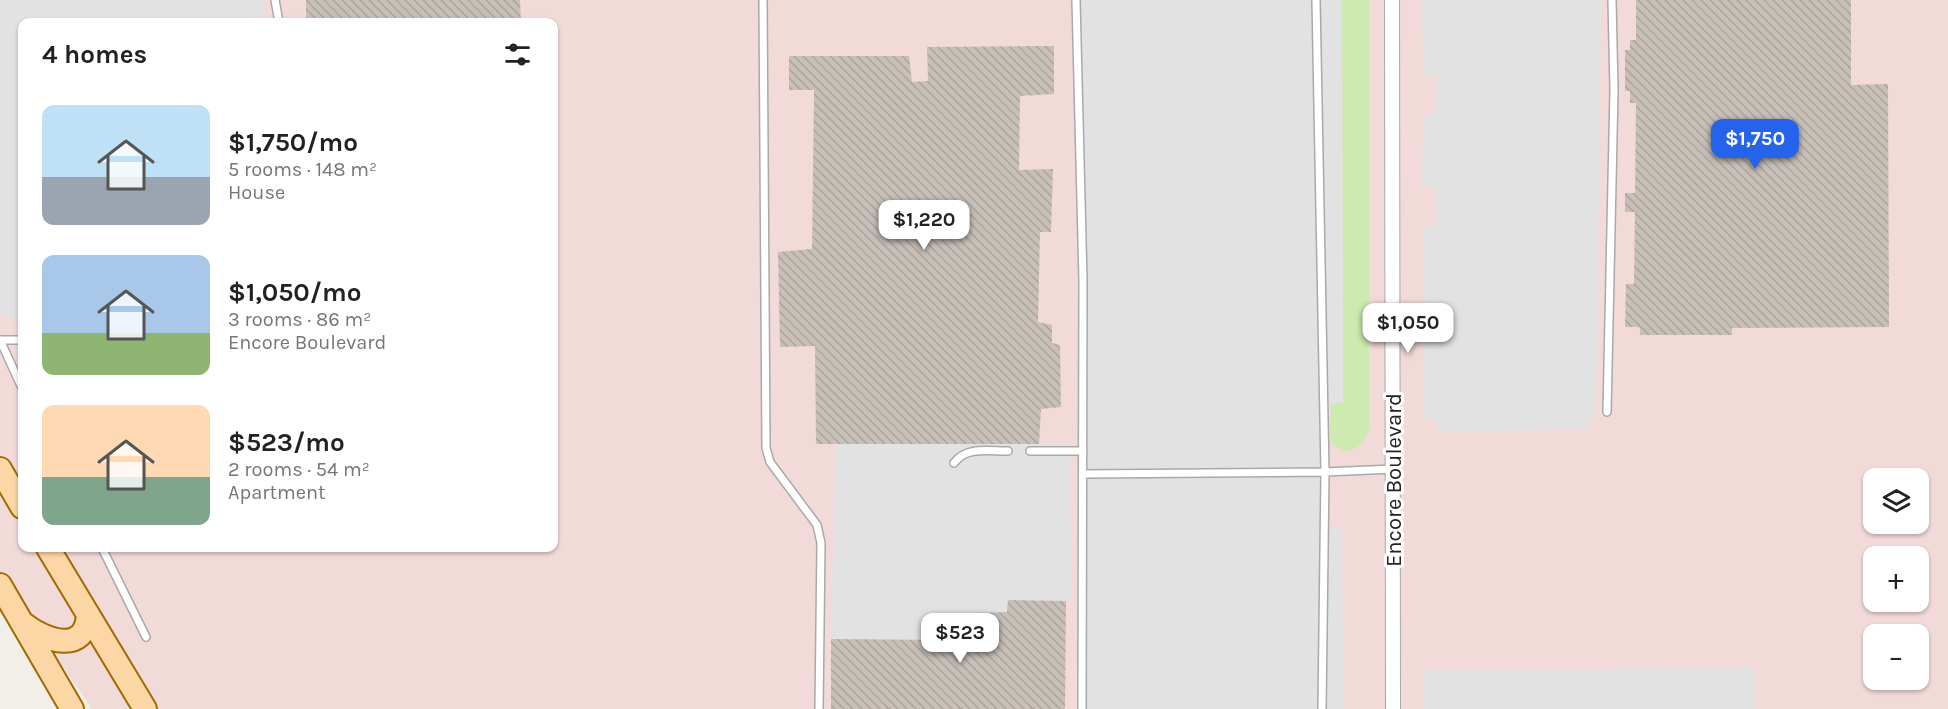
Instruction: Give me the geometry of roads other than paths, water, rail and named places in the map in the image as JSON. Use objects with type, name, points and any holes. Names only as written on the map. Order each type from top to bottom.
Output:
[{"type":"main road","points":[[0,470],[18,500]]},
{"type":"main road","points":[[50,552],[145,709]]},
{"type":"main road","points":[[0,585],[72,709]]},
{"type":"main road","points":[[21,621],[45,638],[53,641],[68,640],[83,632],[88,614]]},
{"type":"street","name":"Encore Boulevard","points":[[1392,0],[1393,709]]},
{"type":"lane","points":[[275,0],[278,18]]},
{"type":"lane","points":[[763,0],[765,448],[770,462],[818,525],[820,543],[819,709]]},
{"type":"lane","points":[[1076,0],[1083,281],[1082,709]]},
{"type":"lane","points":[[1316,0],[1325,472],[1322,709]]},
{"type":"lane","points":[[1607,412],[1614,90],[1612,0]]},
{"type":"lane","points":[[18,340],[0,340],[18,379]]},
{"type":"lane","points":[[954,463],[963,453],[972,451],[1008,452]]},
{"type":"lane","points":[[1030,451],[1083,452]]},
{"type":"lane","points":[[1083,474],[1325,472],[1393,469]]},
{"type":"lane","points":[[104,552],[146,637]]}]
